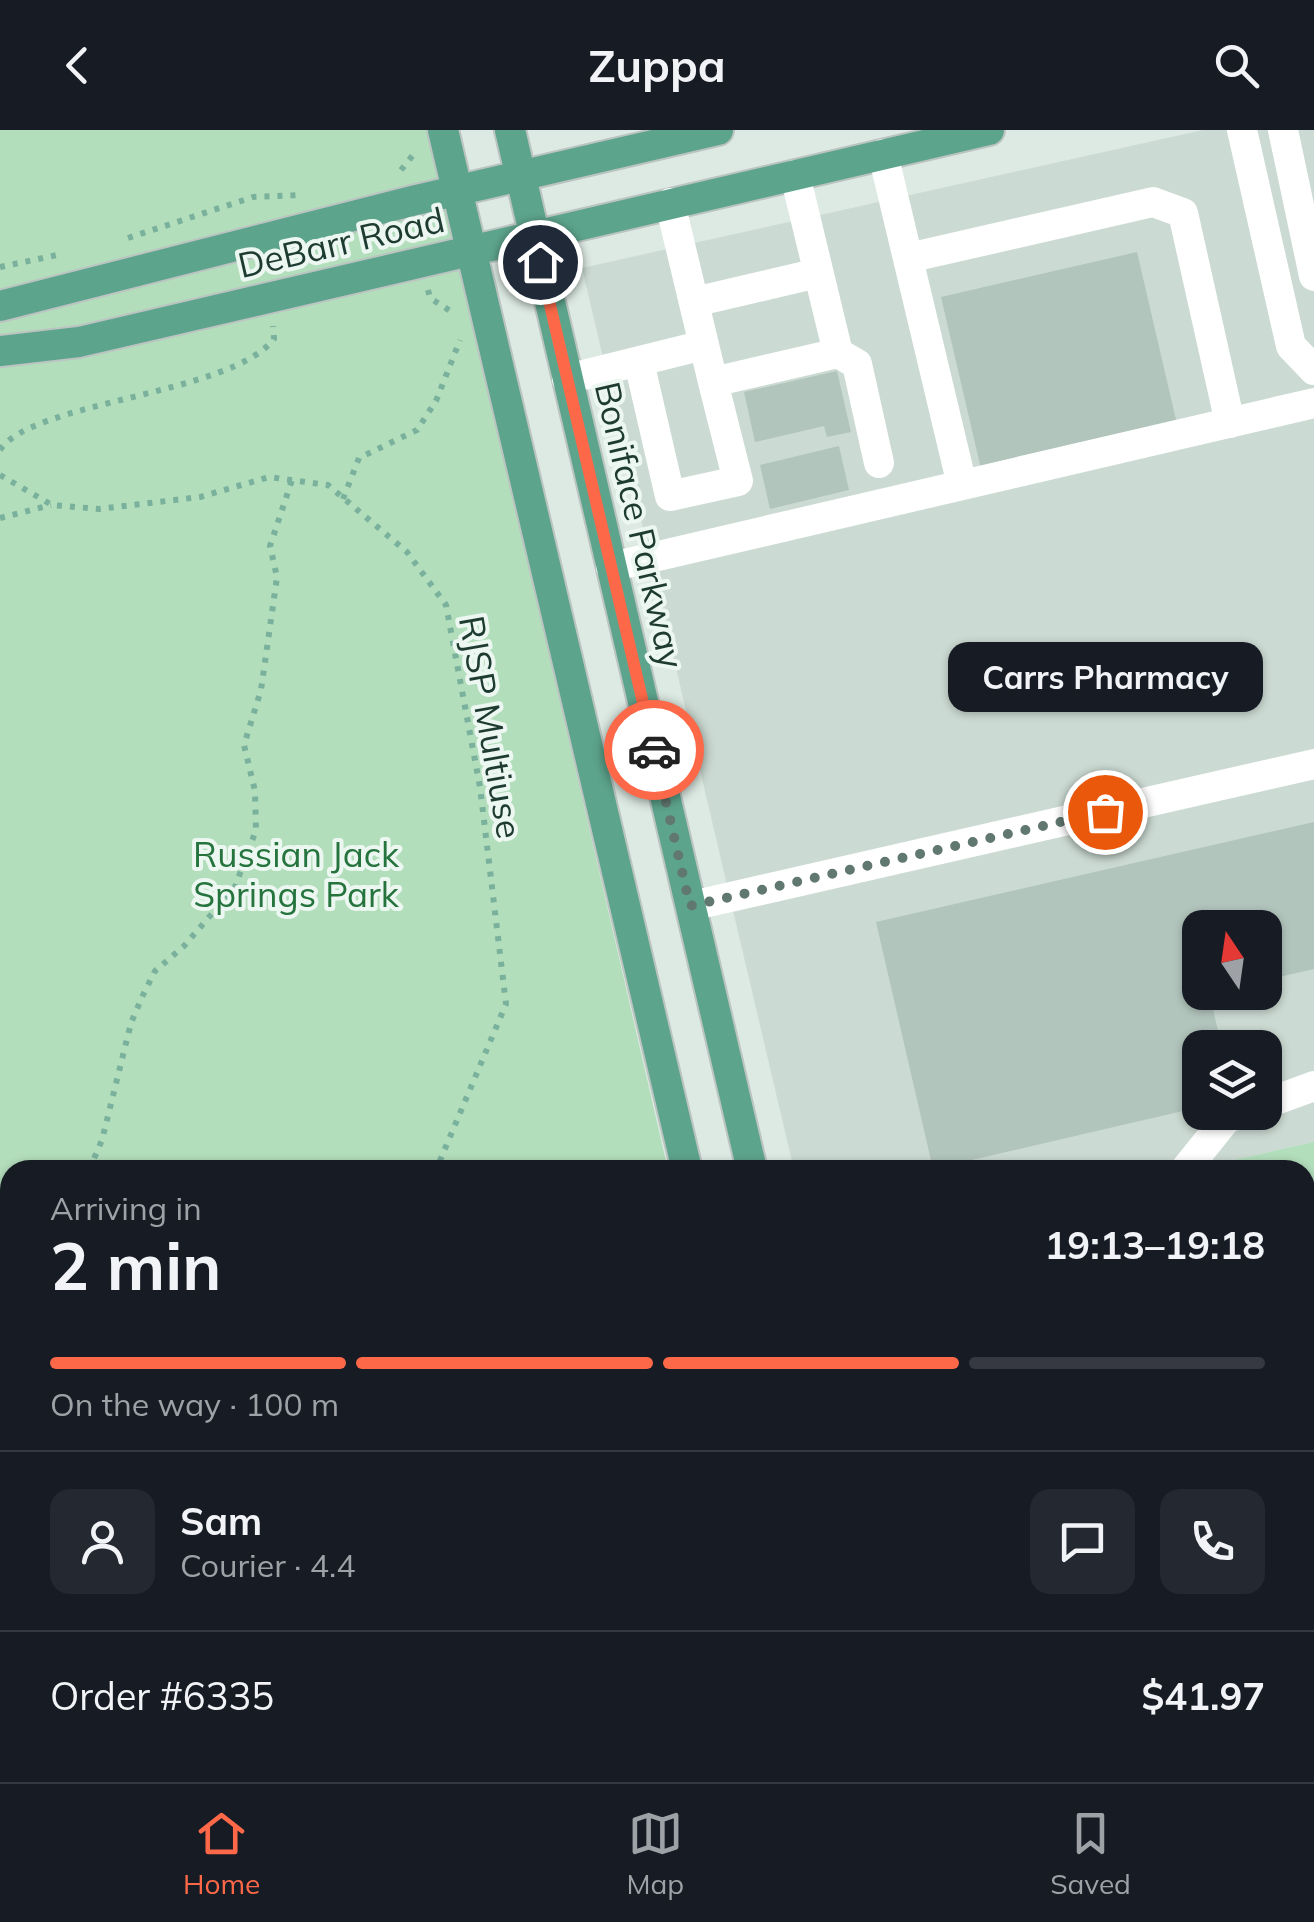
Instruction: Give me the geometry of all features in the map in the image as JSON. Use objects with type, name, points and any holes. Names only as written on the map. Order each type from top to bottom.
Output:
[{"type":"main road","name":"Boniface Parkway","points":[[510,130],[750,1160]]},
{"type":"main road","name":"DeBarr Road","points":[[0,306],[457,190],[718,130]]},
{"type":"main road","name":"DeBarr Road","points":[[0,351],[79,342],[989,130]]},
{"type":"main road","points":[[444,136],[685,1160]]},
{"type":"lane","points":[[1242,130],[1291,346],[1314,370]]},
{"type":"lane","points":[[1283,130],[1302,159],[1314,276]]},
{"type":"lane","points":[[883,154],[962,485]]},
{"type":"lane","points":[[795,175],[838,353]]},
{"type":"lane","points":[[908,258],[1152,202],[1167,204],[1183,213],[1230,423]]},
{"type":"lane","points":[[639,362],[670,496],[738,481],[670,203]]},
{"type":"lane","points":[[694,302],[818,273]]},
{"type":"lane","points":[[567,379],[704,345]]},
{"type":"lane","points":[[714,382],[838,353],[857,364],[879,463]]},
{"type":"lane","points":[[611,567],[1314,403]]},
{"type":"lane","points":[[711,488],[723,541]]},
{"type":"lane","points":[[690,906],[1314,764]]},
{"type":"lane","points":[[1282,1098],[1314,1086]]},
{"type":"lane","points":[[1192,1160],[1217,1130]]},
{"type":"lane","points":[[625,1782],[686,1782]]},
{"type":"path","points":[[395,174],[405,167],[412,152],[444,136]]},
{"type":"path","points":[[116,243],[163,223],[254,197],[304,195]]},
{"type":"path","points":[[0,267],[78,251]]},
{"type":"path","points":[[343,498],[359,458],[417,430],[436,401],[460,342],[458,316],[430,298]]},
{"type":"path","points":[[0,450],[5,442],[46,423],[216,372],[265,351],[274,339],[273,325]]},
{"type":"path","name":"RJSP Multiuse","points":[[0,475],[52,505],[99,509],[200,497],[269,477],[328,486],[407,552],[446,605],[480,787],[506,1004],[440,1160]]},
{"type":"path","points":[[93,1160],[143,995],[156,971],[184,946],[235,887],[256,830],[254,791],[244,744],[261,690],[277,577],[270,546],[292,480]]},
{"type":"path","points":[[0,518],[52,505]]},
{"type":"shaded area","points":[[1203,130],[1314,130],[1314,1142],[1234,1160],[792,1160],[582,268]]},
{"type":"green space","name":"Russian Jack Springs Park","points":[[0,130],[428,130],[666,1160],[0,1160]]},
{"type":"green space","points":[[1314,1142],[1314,1160],[1234,1160]]},
{"type":"building","points":[[1137,252],[1177,424],[981,469],[941,297]]},
{"type":"building","points":[[837,371],[851,432],[827,437],[824,426],[755,442],[744,392]]},
{"type":"building","points":[[839,446],[849,490],[770,509],[760,465]]},
{"type":"building","points":[[1314,822],[1314,969],[1282,976],[1282,910],[1182,910],[1182,1010],[1213,1010],[1218,1030],[1182,1030],[1182,1111],[972,1160],[931,1160],[876,922]]},
{"type":"way so far","points":[[654,750],[690,906],[1105,812]]},
{"type":"place","name":"Carrs Pharmacy","points":[[1105,812]]},
{"type":"route","points":[[540,262],[654,750]]}]
